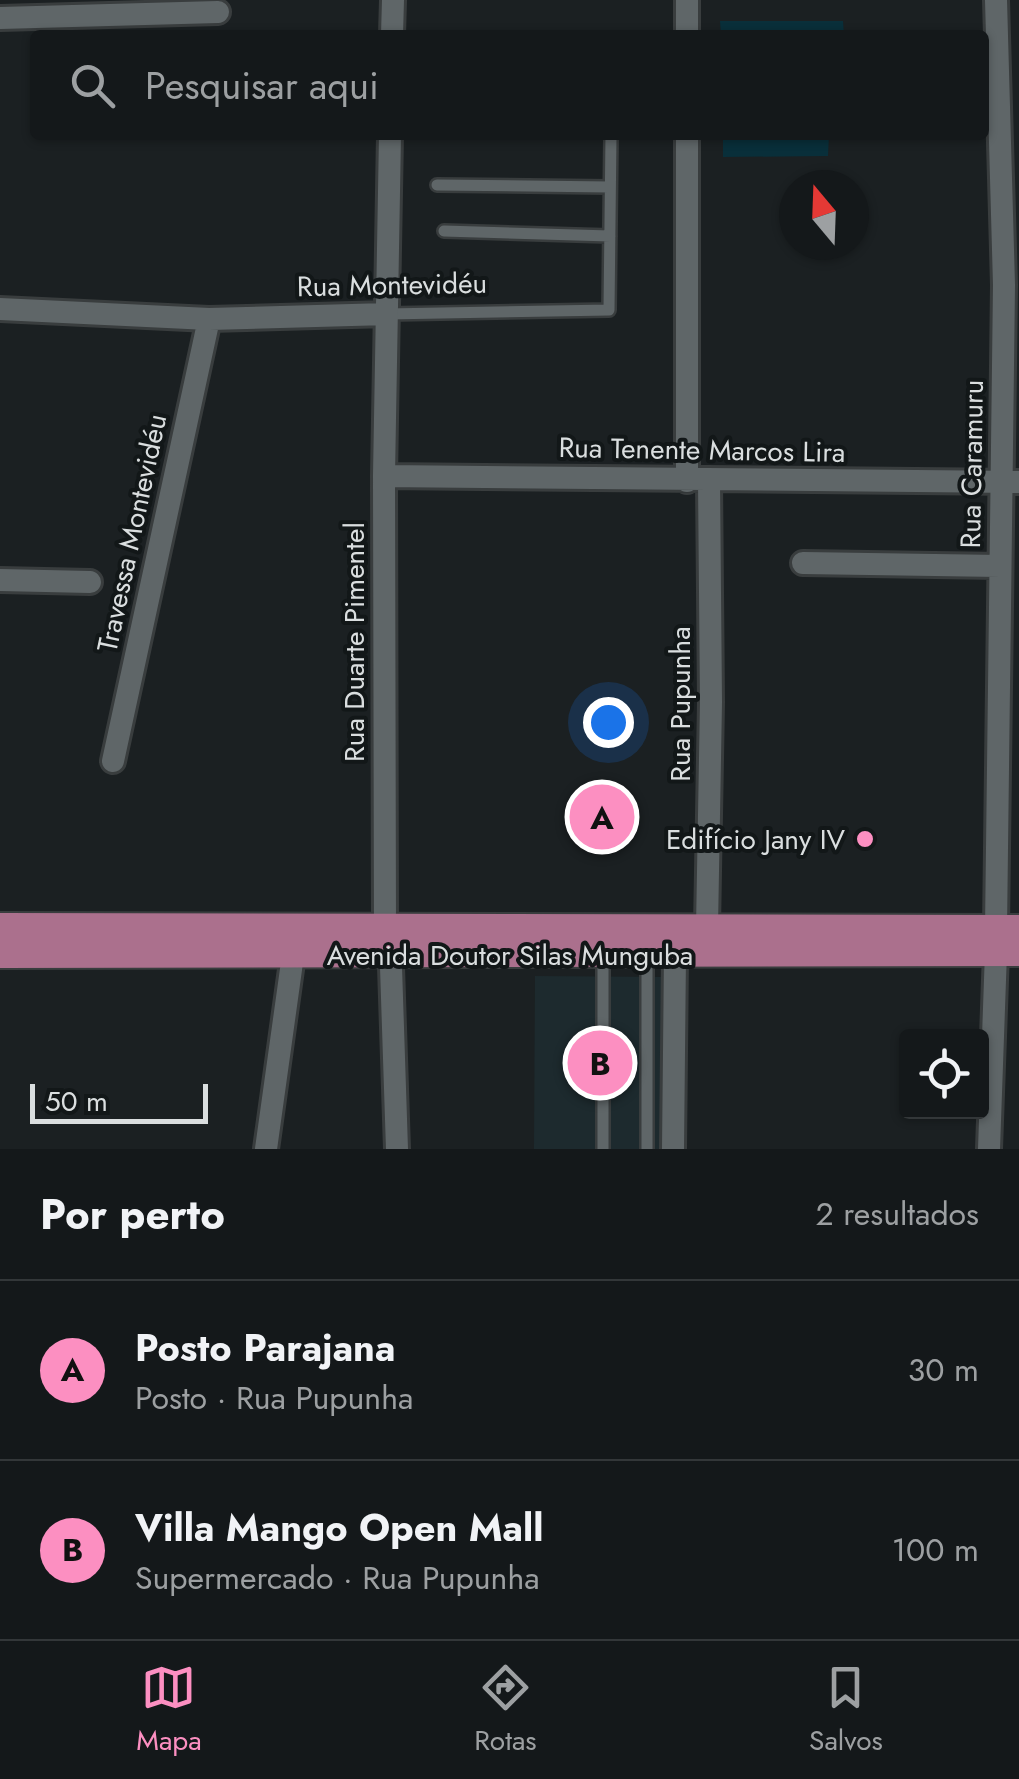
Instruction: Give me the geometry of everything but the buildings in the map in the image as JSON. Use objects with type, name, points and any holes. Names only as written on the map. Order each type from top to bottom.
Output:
[{"type":"main road","name":"Avenida Doutor Silas Munguba","points":[[0,927],[661,955],[1007,941]]},
{"type":"main road","name":"Avenida Doutor Silas Munguba","points":[[0,954],[294,955],[388,942],[707,928],[1007,941]]},
{"type":"street","points":[[392,0],[392,30]]},
{"type":"street","points":[[686,0],[686,30]]},
{"type":"street","name":"Rua Caramuru","points":[[989,1149],[1007,941],[1000,566],[1011,482],[1012,284],[996,0]]},
{"type":"street","points":[[0,18],[218,12]]},
{"type":"street","name":"Rua Duarte Pimentel","points":[[390,140],[384,476],[388,942],[398,1149]]},
{"type":"street","name":"Rua Pupunha","points":[[686,140],[698,481],[711,702],[707,928]]},
{"type":"street","name":"Rua Montevidéu","points":[[0,310],[210,318],[387,314]]},
{"type":"street","name":"Travessa Montevidéu","points":[[113,760],[210,318]]},
{"type":"street","name":"Rua Tenente Marcos Lira","points":[[384,476],[1011,482]]},
{"type":"street","points":[[803,562],[1000,566]]},
{"type":"street","points":[[0,580],[90,582]]},
{"type":"street","points":[[266,1149],[294,955]]},
{"type":"street","points":[[661,955],[673,1149]]},
{"type":"lane","name":"Rua Montevidéu","points":[[387,314],[610,310],[611,140]]},
{"type":"lane","points":[[437,185],[610,187]]},
{"type":"lane","points":[[444,231],[610,236]]},
{"type":"lane","points":[[602,954],[603,1149]]},
{"type":"lane","points":[[647,1149],[661,955]]},
{"type":"shaded area","points":[[720,21],[843,21],[844,30],[721,30]]},
{"type":"shaded area","points":[[723,140],[829,140],[828,156],[723,157]]},
{"type":"shaded area","points":[[535,976],[665,977],[667,1149],[534,1149]]},
{"type":"place","name":"Posto Parajana","points":[[602,817]]},
{"type":"place","name":"Edifício Jany IV","points":[[865,839]]},
{"type":"place","name":"Villa Mango Open Mall","points":[[600,1063]]}]
